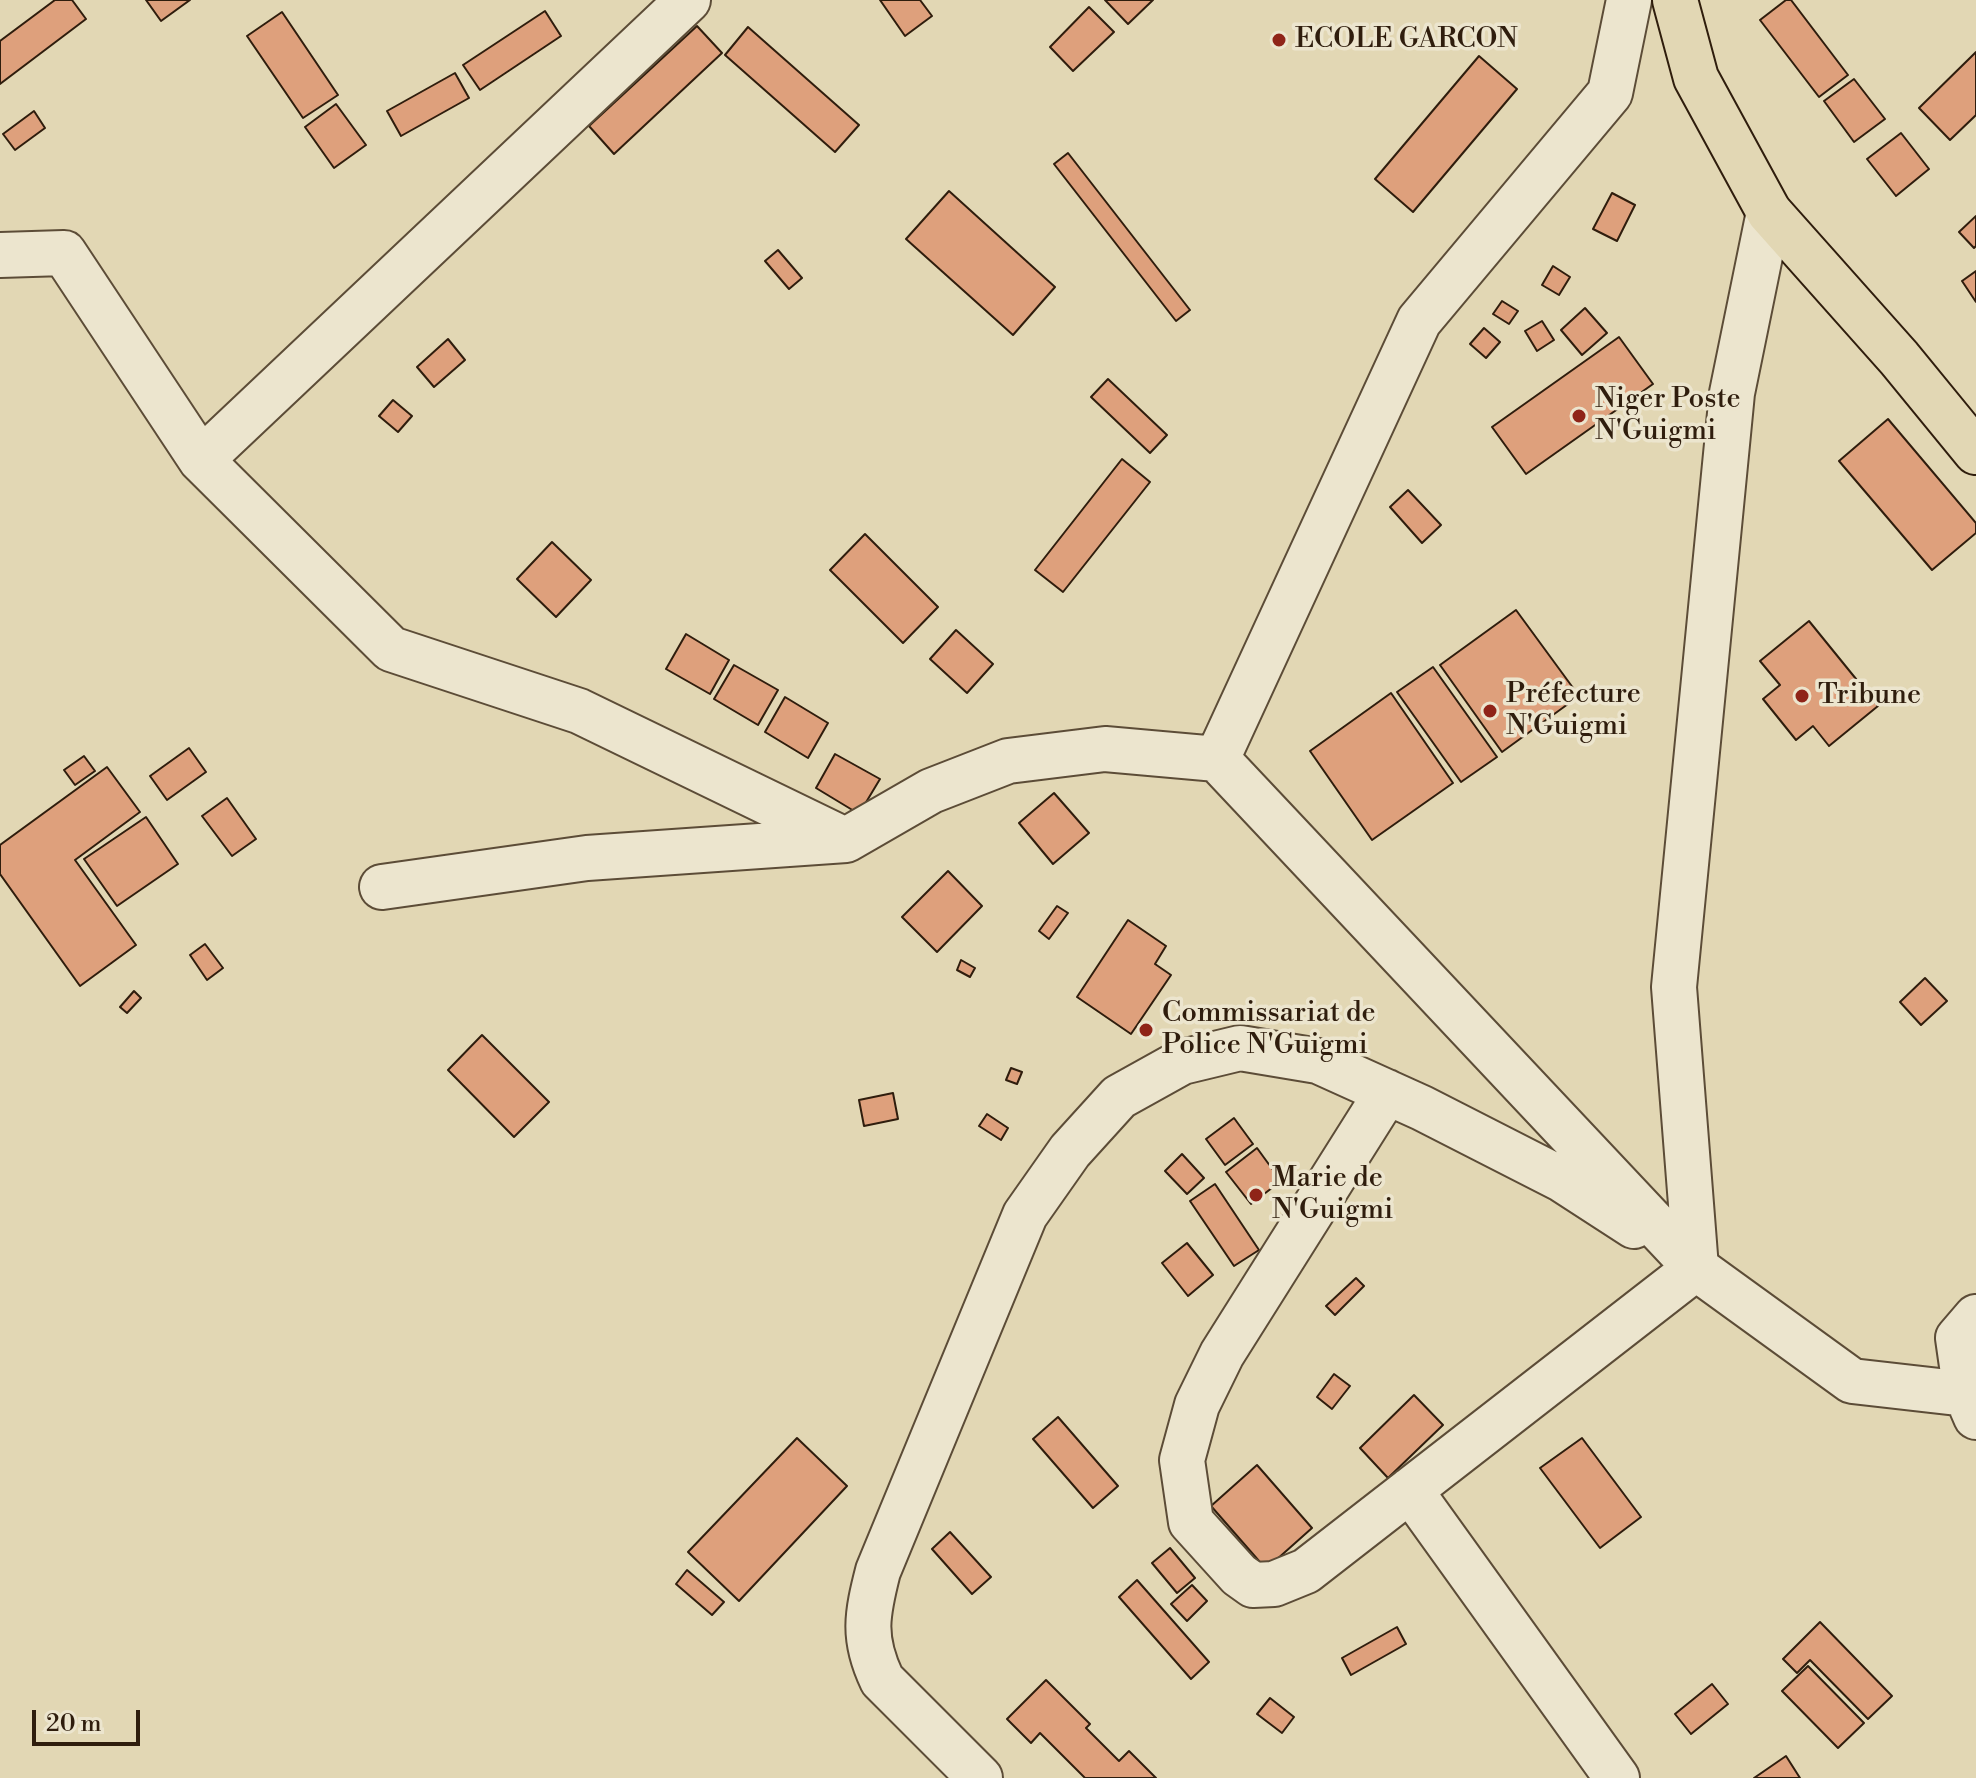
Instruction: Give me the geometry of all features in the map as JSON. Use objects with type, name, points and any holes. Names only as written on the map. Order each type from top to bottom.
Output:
[{"type":"main road","points":[[1675,0],[1696,78],[1769,212],[1899,358],[1976,452]]},
{"type":"street","points":[[201,460],[688,0]]},
{"type":"street","points":[[1217,759],[1419,321],[1610,93],[1629,0]]},
{"type":"street","points":[[1696,1268],[1674,987],[1732,393],[1769,212]]},
{"type":"street","points":[[0,255],[64,253],[201,460],[391,649],[579,711],[846,840]]},
{"type":"street","points":[[382,887],[587,858],[846,840],[931,791],[1008,761],[1105,749],[1217,759],[1696,1268]]},
{"type":"street","points":[[980,1778],[882,1680],[873,1660],[867,1633],[878,1571],[1025,1215],[1070,1151],[1119,1097],[1182,1062],[1240,1048],[1318,1061],[1387,1092],[1563,1180],[1696,1268],[1852,1381],[1971,1406],[1958,1338],[1976,1317]]},
{"type":"street","points":[[1387,1092],[1222,1354],[1197,1405],[1182,1460],[1191,1522],[1239,1575],[1253,1585],[1274,1584],[1306,1571],[1696,1268]]},
{"type":"street","points":[[1410,1490],[1617,1778]]},
{"type":"building","points":[[55,0],[72,0],[86,19],[0,84],[0,41]]},
{"type":"building","points":[[146,0],[190,0],[161,21]]},
{"type":"building","points":[[880,0],[920,0],[932,16],[905,36]]},
{"type":"building","points":[[1105,0],[1153,0],[1128,24]]},
{"type":"building","points":[[1786,0],[1791,0],[1848,75],[1819,97],[1760,20]]},
{"type":"building","points":[[1089,7],[1114,32],[1073,71],[1050,47]]},
{"type":"building","points":[[545,11],[561,36],[480,90],[463,65]]},
{"type":"building","points":[[282,12],[338,95],[303,118],[247,36]]},
{"type":"building","points":[[697,26],[722,53],[614,154],[589,126]]},
{"type":"building","points":[[748,27],[859,125],[835,152],[725,55]]},
{"type":"building","points":[[1976,52],[1976,115],[1950,140],[1919,108]]},
{"type":"building","points":[[1479,56],[1517,89],[1413,212],[1375,179]]},
{"type":"building","points":[[455,73],[469,98],[401,136],[387,111]]},
{"type":"building","points":[[1854,79],[1885,119],[1854,142],[1824,101]]},
{"type":"building","points":[[336,104],[366,145],[334,168],[305,127]]},
{"type":"building","points":[[34,111],[45,128],[15,150],[3,134]]},
{"type":"building","points":[[1901,133],[1929,169],[1896,196],[1867,159]]},
{"type":"building","points":[[1068,153],[1190,310],[1176,321],[1054,164]]},
{"type":"building","points":[[949,191],[1055,287],[1013,335],[906,239]]},
{"type":"building","points":[[1612,193],[1635,205],[1617,241],[1593,229]]},
{"type":"building","points":[[1976,216],[1976,246],[1974,248],[1959,232]]},
{"type":"building","points":[[778,250],[802,278],[789,289],[765,261]]},
{"type":"building","points":[[1553,266],[1570,277],[1559,295],[1542,285]]},
{"type":"building","points":[[1976,271],[1976,302],[1962,281]]},
{"type":"building","points":[[1502,301],[1518,311],[1509,324],[1493,314]]},
{"type":"building","points":[[1585,308],[1607,333],[1582,355],[1561,330]]},
{"type":"building","points":[[1542,321],[1554,340],[1537,351],[1525,331]]},
{"type":"building","points":[[1484,328],[1500,342],[1486,358],[1470,344]]},
{"type":"building","points":[[1619,337],[1653,384],[1526,474],[1492,427]]},
{"type":"building","points":[[448,339],[465,360],[434,387],[417,367]]},
{"type":"building","points":[[1108,379],[1167,435],[1150,453],[1091,397]]},
{"type":"building","points":[[393,400],[412,416],[398,432],[379,416]]},
{"type":"building","points":[[1888,419],[1976,523],[1976,533],[1932,570],[1839,461]]},
{"type":"building","points":[[1122,459],[1150,482],[1063,592],[1035,570]]},
{"type":"building","points":[[1408,490],[1441,525],[1422,543],[1390,507]]},
{"type":"building","points":[[865,534],[938,607],[903,643],[830,570]]},
{"type":"building","points":[[552,542],[591,580],[556,617],[517,579]]},
{"type":"building","points":[[1516,610],[1579,696],[1502,752],[1440,665]]},
{"type":"building","points":[[1809,621],[1878,706],[1829,746],[1813,726],[1796,740],[1763,699],[1780,685],[1760,661]]},
{"type":"building","points":[[956,630],[993,664],[967,693],[930,659]]},
{"type":"building","points":[[686,634],[729,660],[710,694],[666,669]]},
{"type":"building","points":[[734,665],[778,690],[758,725],[714,699]]},
{"type":"building","points":[[1433,667],[1497,757],[1461,782],[1397,692]]},
{"type":"building","points":[[1391,693],[1453,783],[1372,840],[1310,751]]},
{"type":"building","points":[[785,697],[828,723],[808,758],[765,732]]},
{"type":"building","points":[[189,748],[206,772],[167,800],[150,776]]},
{"type":"building","points":[[835,754],[880,779],[859,814],[816,788]]},
{"type":"building","points":[[84,756],[95,771],[75,785],[64,770]]},
{"type":"building","points":[[107,767],[140,812],[75,860],[136,945],[80,986],[0,874],[0,845]]},
{"type":"building","points":[[1054,793],[1089,833],[1053,864],[1019,823]]},
{"type":"building","points":[[227,798],[256,839],[232,856],[202,816]]},
{"type":"building","points":[[146,817],[178,864],[117,906],[84,859]]},
{"type":"building","points":[[948,871],[982,906],[937,952],[902,917]]},
{"type":"building","points":[[1057,906],[1068,913],[1049,939],[1039,931]]},
{"type":"building","points":[[1128,920],[1166,946],[1155,964],[1171,975],[1131,1034],[1077,997]]},
{"type":"building","points":[[205,944],[223,968],[207,980],[190,955]]},
{"type":"building","points":[[961,960],[975,968],[970,977],[957,970]]},
{"type":"building","points":[[1925,978],[1947,1001],[1921,1025],[1900,1002]]},
{"type":"building","points":[[134,991],[141,998],[127,1013],[120,1007]]},
{"type":"building","points":[[482,1035],[549,1102],[514,1137],[448,1070]]},
{"type":"building","points":[[1011,1068],[1022,1072],[1017,1084],[1006,1080]]},
{"type":"building","points":[[893,1093],[898,1119],[864,1126],[859,1100]]},
{"type":"building","points":[[987,1114],[1008,1128],[1001,1140],[979,1126]]},
{"type":"building","points":[[1234,1118],[1253,1144],[1225,1165],[1206,1139]]},
{"type":"building","points":[[1257,1148],[1281,1181],[1251,1204],[1226,1172]]},
{"type":"building","points":[[1182,1154],[1204,1178],[1187,1194],[1165,1171]]},
{"type":"building","points":[[1215,1184],[1259,1250],[1234,1266],[1190,1201]]},
{"type":"building","points":[[1187,1243],[1213,1275],[1188,1296],[1162,1263]]},
{"type":"building","points":[[1356,1278],[1364,1286],[1335,1315],[1326,1306]]},
{"type":"building","points":[[1334,1374],[1350,1386],[1332,1409],[1317,1397]]},
{"type":"building","points":[[1414,1395],[1443,1425],[1388,1478],[1360,1448]]},
{"type":"building","points":[[1058,1417],[1118,1486],[1093,1508],[1033,1439]]},
{"type":"building","points":[[797,1438],[847,1486],[739,1601],[688,1552]]},
{"type":"building","points":[[1582,1438],[1641,1517],[1600,1548],[1540,1468]]},
{"type":"building","points":[[1257,1465],[1312,1528],[1266,1569],[1211,1506]]},
{"type":"building","points":[[950,1532],[991,1577],[972,1594],[932,1549]]},
{"type":"building","points":[[1170,1548],[1195,1578],[1177,1593],[1152,1563]]},
{"type":"building","points":[[687,1570],[724,1602],[712,1615],[676,1584]]},
{"type":"building","points":[[1137,1580],[1209,1662],[1191,1679],[1119,1597]]},
{"type":"building","points":[[1192,1585],[1207,1601],[1187,1621],[1171,1604]]},
{"type":"building","points":[[1820,1622],[1892,1696],[1868,1719],[1810,1660],[1797,1673],[1783,1659]]},
{"type":"building","points":[[1397,1627],[1406,1644],[1351,1675],[1342,1658]]},
{"type":"building","points":[[1808,1666],[1864,1723],[1838,1748],[1782,1691]]},
{"type":"building","points":[[1046,1680],[1090,1724],[1086,1728],[1119,1761],[1129,1751],[1156,1778],[1085,1778],[1040,1733],[1031,1743],[1007,1719]]},
{"type":"building","points":[[1712,1684],[1728,1704],[1691,1734],[1675,1714]]},
{"type":"building","points":[[1270,1698],[1294,1717],[1282,1733],[1257,1714]]},
{"type":"building","points":[[1786,1756],[1800,1778],[1754,1778]]},
{"type":"place","name":"ECOLE GARCON","points":[[1279,40]]},
{"type":"place","name":"Niger Poste N'Guigmi","points":[[1579,416]]},
{"type":"place","name":"Tribune","points":[[1802,696]]},
{"type":"place","name":"Préfecture N'Guigmi","points":[[1490,711]]},
{"type":"place","name":"Commissariat de Police N'Guigmi","points":[[1146,1030]]},
{"type":"place","name":"Marie de N'Guigmi","points":[[1256,1195]]}]
